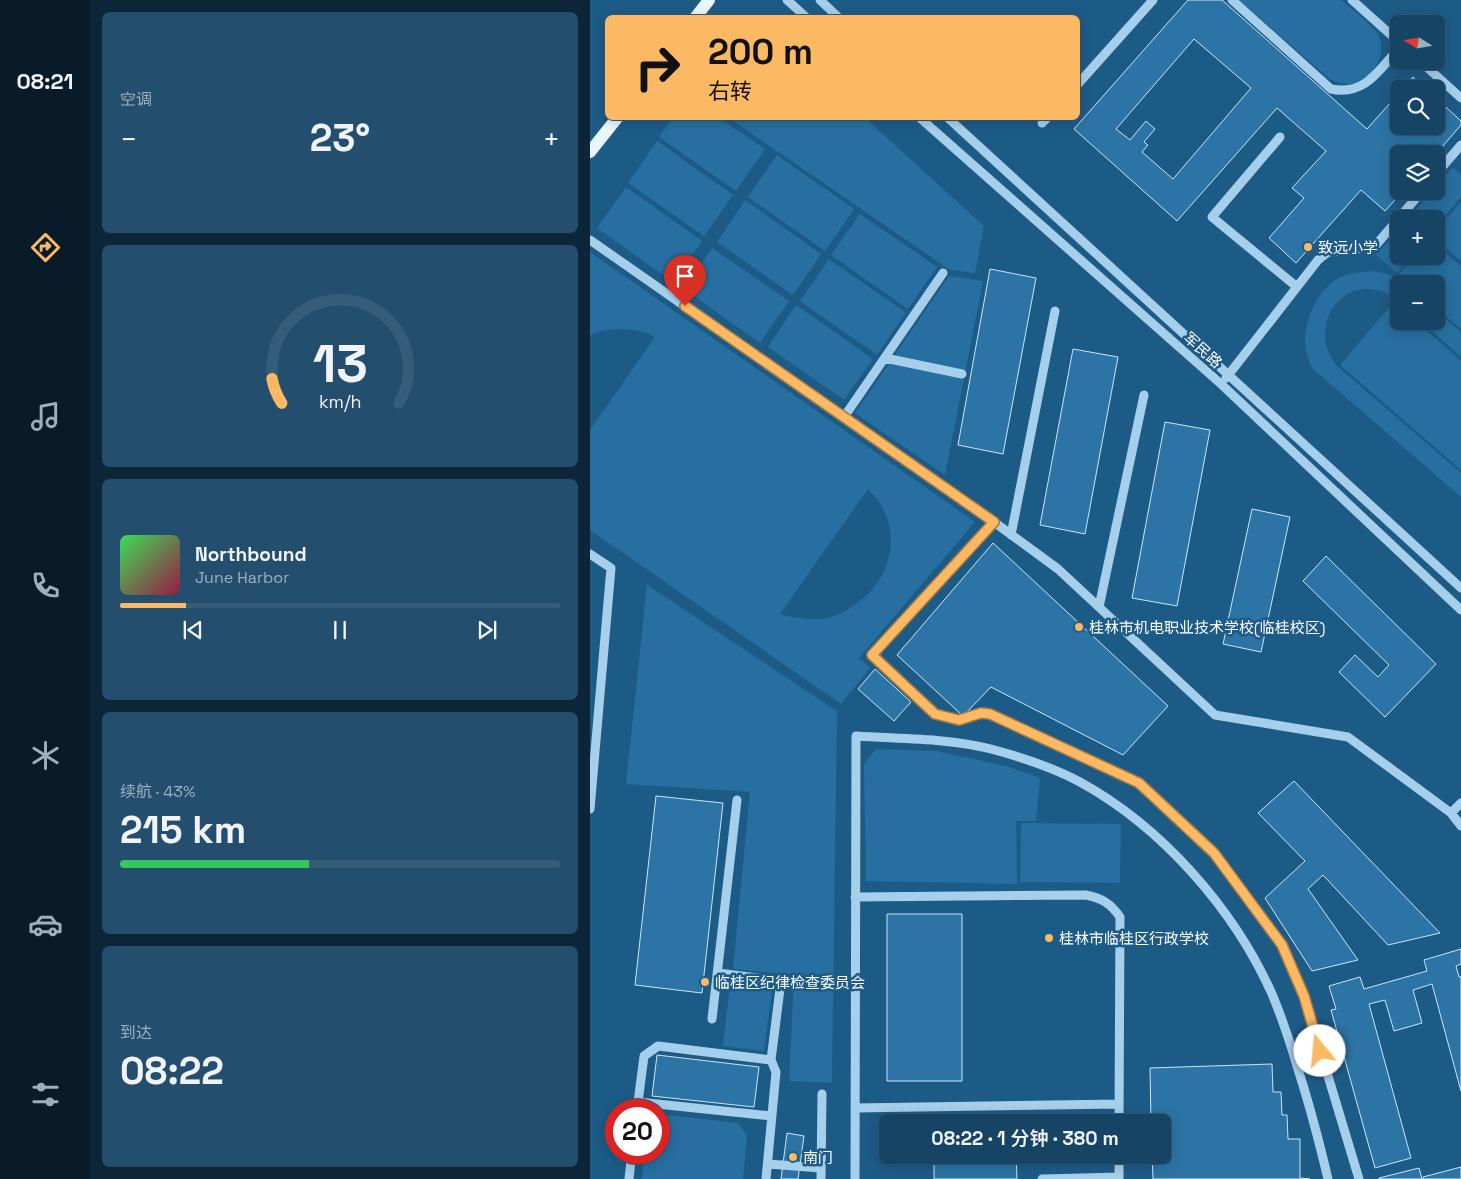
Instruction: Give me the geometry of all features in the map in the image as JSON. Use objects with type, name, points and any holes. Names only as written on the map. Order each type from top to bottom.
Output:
[{"type":"main road","points":[[697,15],[709,0]]},
{"type":"main road","points":[[590,152],[615,120]]},
{"type":"street","points":[[787,0],[804,15]]},
{"type":"street","points":[[820,0],[836,15]]},
{"type":"street","points":[[1080,82],[1153,0]]},
{"type":"street","points":[[1232,0],[1331,89],[1341,91],[1368,83],[1390,58]]},
{"type":"street","points":[[1352,0],[1390,34]]},
{"type":"street","points":[[1430,70],[1461,98]]},
{"type":"street","name":"军民路","points":[[922,120],[1221,384],[1461,610]]},
{"type":"street","name":"军民路","points":[[950,120],[1461,588]]},
{"type":"street","points":[[1280,137],[1212,217],[1297,287]]},
{"type":"street","points":[[1445,164],[1461,145]]},
{"type":"street","points":[[1221,384],[1318,260],[1328,252],[1353,250],[1376,245],[1414,200]]},
{"type":"street","points":[[590,240],[994,522],[1058,569],[1215,715],[1348,737],[1451,813],[1461,826]]},
{"type":"street","points":[[844,417],[944,273]]},
{"type":"street","points":[[1011,535],[1055,311]]},
{"type":"street","points":[[885,358],[962,374]]},
{"type":"street","points":[[1099,607],[1144,395]]},
{"type":"street","points":[[994,522],[872,655],[935,714],[959,720],[981,713],[990,714],[1139,783],[1214,853],[1282,945],[1304,996],[1359,1179]]},
{"type":"street","points":[[590,554],[611,568],[590,809]]},
{"type":"street","points":[[855,1179],[856,736],[955,743],[989,749],[1048,767],[1080,782],[1135,819],[1175,854],[1211,894],[1261,971],[1286,1029],[1316,1127],[1328,1179]]},
{"type":"street","points":[[712,1019],[737,800]]},
{"type":"street","points":[[1451,813],[1461,803]]},
{"type":"street","points":[[856,897],[1086,895],[1096,897],[1114,908],[1120,917],[1119,1114]]},
{"type":"street","points":[[718,973],[781,981],[771,1060],[776,1072],[766,1179]]},
{"type":"street","points":[[639,1099],[644,1056],[658,1046],[771,1060]]},
{"type":"street","points":[[821,1179],[822,1094]]},
{"type":"street","points":[[855,1108],[1119,1104]]},
{"type":"street","points":[[670,1108],[772,1116]]},
{"type":"street","points":[[629,1179],[631,1164]]},
{"type":"street","points":[[768,1164],[821,1168]]},
{"type":"street","points":[[1042,1179],[1119,1178],[1119,1164]]},
{"type":"shaded area","points":[[1239,0],[1341,0],[1378,35],[1381,49],[1378,63],[1369,75],[1354,84],[1340,83],[1330,79]]},
{"type":"shaded area","points":[[672,120],[722,120],[765,149],[736,191],[659,137]]},
{"type":"shaded area","points":[[732,120],[867,120],[984,226],[975,273],[950,270]]},
{"type":"shaded area","points":[[657,141],[733,195],[704,236],[628,183]]},
{"type":"shaded area","points":[[777,155],[854,209],[825,251],[748,197]]},
{"type":"shaded area","points":[[1453,167],[1461,175],[1461,197],[1445,216],[1445,210],[1416,210],[1424,200],[1445,200],[1445,176]]},
{"type":"shaded area","points":[[626,187],[702,241],[673,282],[597,228]]},
{"type":"shaded area","points":[[745,200],[821,254],[793,295],[717,242]]},
{"type":"shaded area","points":[[1461,202],[1461,261],[1445,247],[1445,221]]},
{"type":"shaded area","points":[[860,214],[937,267],[908,309],[831,255]]},
{"type":"shaded area","points":[[1390,239],[1390,265],[1404,265],[1397,273],[1376,255]]},
{"type":"shaded area","points":[[712,248],[789,301],[760,343],[684,289]]},
{"type":"shaded area","points":[[590,252],[975,522],[859,658],[870,668],[841,704],[590,530],[590,430],[655,337],[640,331],[623,329],[614,329],[590,335]],"holes":[[[868,489],[880,503],[891,535],[890,551],[886,567],[867,595],[845,611],[827,618],[808,619],[780,614]]]},
{"type":"shaded area","points":[[1445,253],[1461,266],[1461,329],[1445,316],[1445,275],[1399,275],[1407,265],[1445,265]]},
{"type":"shaded area","points":[[829,259],[906,313],[877,355],[800,301]]},
{"type":"shaded area","points":[[1373,271],[1391,275],[1390,296],[1382,291],[1365,289],[1350,293],[1337,302],[1329,316],[1325,332],[1327,349],[1337,366],[1461,473],[1461,497],[1312,368],[1305,346],[1305,336],[1310,314],[1321,294],[1328,286],[1346,275]]},
{"type":"shaded area","points":[[949,276],[983,281],[945,475],[855,413]]},
{"type":"shaded area","points":[[796,305],[873,359],[844,400],[768,347]]},
{"type":"shaded area","points":[[1390,307],[1390,330],[1426,330],[1461,361],[1461,470],[1340,365]]},
{"type":"shaded area","points":[[1445,319],[1461,332],[1461,357],[1431,330],[1445,330]]},
{"type":"shaded area","points":[[647,585],[837,711],[832,1083],[789,1081],[794,975],[733,969],[750,792],[626,784]]},
{"type":"shaded area","points":[[876,749],[936,751],[1006,766],[1040,778],[1036,821],[1016,821],[1017,884],[866,881],[864,764]]},
{"type":"shaded area","points":[[1021,823],[1121,824],[1120,883],[1020,882]]},
{"type":"shaded area","points":[[730,984],[772,989],[764,1051],[723,1046]]},
{"type":"shaded area","points":[[670,1115],[738,1123],[747,1136],[743,1179],[642,1179],[643,1164],[670,1164]]},
{"type":"building","points":[[1188,0],[1222,0],[1367,129],[1390,103],[1390,135],[1445,135],[1445,106],[1461,121],[1461,125],[1444,145],[1390,145],[1390,200],[1395,200],[1385,211],[1361,190],[1296,263],[1269,238],[1304,198],[1292,188],[1326,151],[1277,108],[1177,221],[1074,129]],"holes":[[[1194,39],[1251,88],[1173,179],[1142,152],[1148,145],[1144,142],[1155,129],[1146,121],[1130,140],[1116,129]]]},
{"type":"building","points":[[990,269],[1036,278],[1003,454],[958,445]]},
{"type":"building","points":[[1073,349],[1118,357],[1085,534],[1040,525]]},
{"type":"building","points":[[1165,422],[1210,430],[1177,606],[1132,598]]},
{"type":"building","points":[[1252,509],[1290,517],[1261,652],[1223,644]]},
{"type":"building","points":[[993,543],[1168,706],[1123,755],[991,687],[963,716],[897,655]]},
{"type":"building","points":[[1326,556],[1436,664],[1385,717],[1339,672],[1355,655],[1378,677],[1389,665],[1303,581]]},
{"type":"building","points":[[875,669],[911,702],[894,721],[858,689]]},
{"type":"building","points":[[1294,781],[1440,933],[1388,945],[1323,875],[1308,889],[1358,960],[1312,971],[1265,898],[1305,861],[1258,813]]},
{"type":"building","points":[[656,796],[723,803],[702,993],[635,985]]},
{"type":"building","points":[[887,914],[962,914],[962,1081],[887,1081]]},
{"type":"building","points":[[1461,949],[1461,964],[1456,966],[1459,977],[1461,977],[1461,1091],[1432,984],[1413,990],[1422,1023],[1394,1031],[1385,1000],[1369,1004],[1411,1158],[1375,1168],[1331,1010],[1336,1009],[1329,986],[1360,977],[1364,989],[1427,971],[1424,960]]},
{"type":"building","points":[[657,1055],[759,1067],[754,1107],[652,1096]]},
{"type":"building","points":[[1272,1064],[1273,1092],[1281,1092],[1282,1115],[1287,1115],[1288,1139],[1300,1139],[1300,1178],[1310,1179],[1153,1179],[1152,1164],[1171,1164],[1171,1114],[1151,1114],[1150,1068]]},
{"type":"building","name":"南门","points":[[787,1133],[804,1136],[798,1179],[781,1179]]},
{"type":"building","points":[[934,1164],[1016,1164],[1017,1179],[934,1179]]},
{"type":"building","points":[[1461,1167],[1461,1179],[1423,1179],[1423,1177]]},
{"type":"building","points":[[1419,1168],[1422,1179],[1379,1179],[1379,1178]]},
{"type":"place","name":"致远小学","points":[[1308,247]]},
{"type":"place","name":"桂林市机电职业技术学校(临桂校区)","points":[[1079,627]]},
{"type":"place","name":"桂林市临桂区行政学校","points":[[1049,938]]},
{"type":"place","name":"临桂区纪律检查委员会","points":[[705,982]]},
{"type":"place","name":"南门","points":[[793,1157]]},
{"type":"route","points":[[685,306],[994,522],[872,655],[930,712],[955,720],[981,713],[990,714],[1139,783],[1214,853],[1282,945],[1304,996],[1320,1051]]}]
